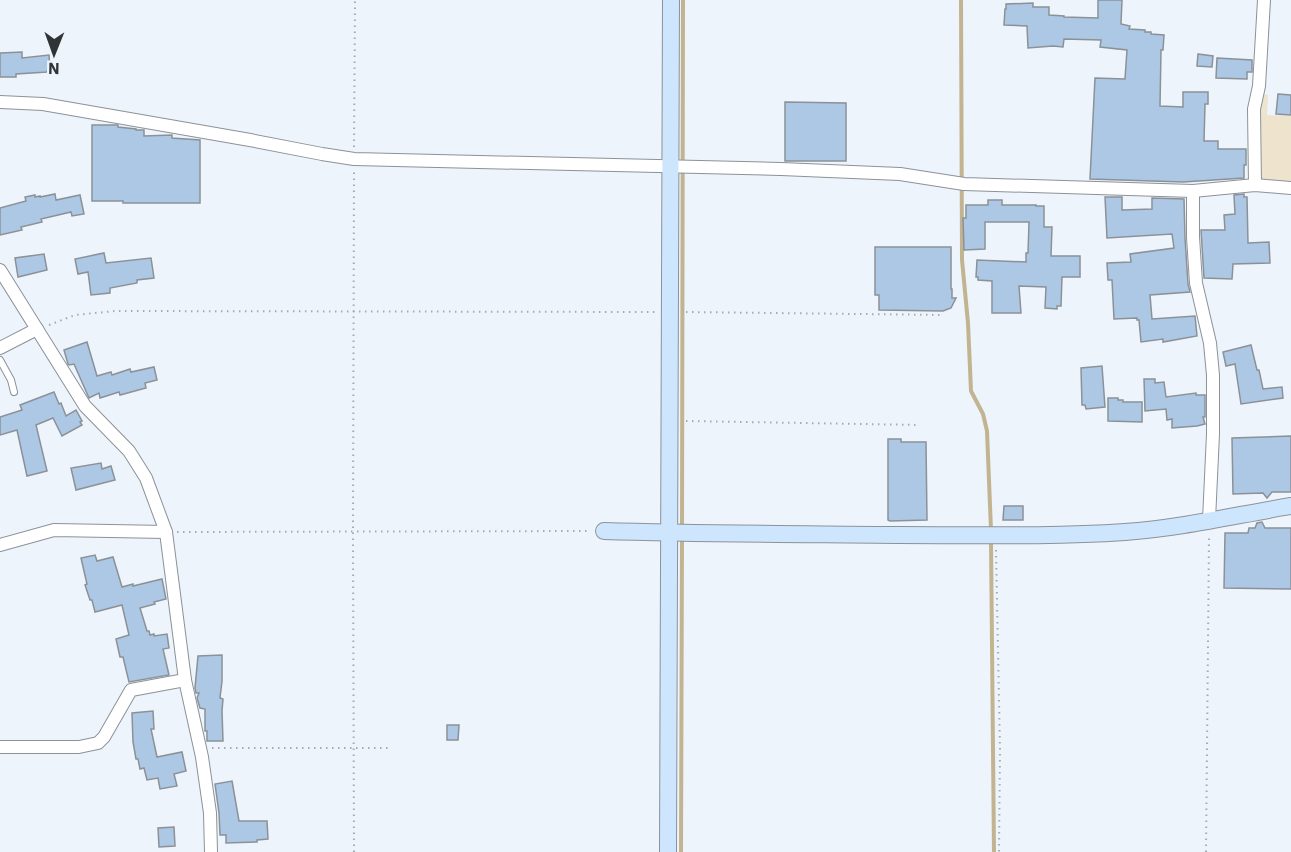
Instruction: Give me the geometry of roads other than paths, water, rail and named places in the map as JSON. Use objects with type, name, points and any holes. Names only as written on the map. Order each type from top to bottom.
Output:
[{"type":"street","points":[[668,852],[671,0]]},
{"type":"street","points":[[1255,185],[1254,109],[1259,86],[1264,0]]},
{"type":"street","points":[[0,102],[43,104],[354,159],[900,174],[964,184],[1193,191],[1255,185],[1291,188]]},
{"type":"street","points":[[1193,191],[1196,283],[1210,343],[1213,375],[1209,520]]},
{"type":"street","points":[[0,270],[85,406],[129,451],[146,478],[166,532],[185,680],[201,748],[210,813],[211,852]]},
{"type":"street","points":[[0,348],[37,329]]},
{"type":"street","points":[[604,531],[996,535],[1125,532],[1161,529],[1291,506]]},
{"type":"street","points":[[0,545],[54,530],[166,532]]},
{"type":"street","points":[[0,747],[79,747],[98,743],[104,737],[131,690],[185,680]]},
{"type":"lane","points":[[0,360],[11,380],[14,392]]},
{"type":"waterway","points":[[682,527],[683,0]]},
{"type":"waterway","points":[[961,0],[962,260],[971,391],[983,414],[987,431],[991,530]]},
{"type":"waterway","points":[[681,852],[682,538]]},
{"type":"waterway","points":[[991,541],[994,852]]}]
